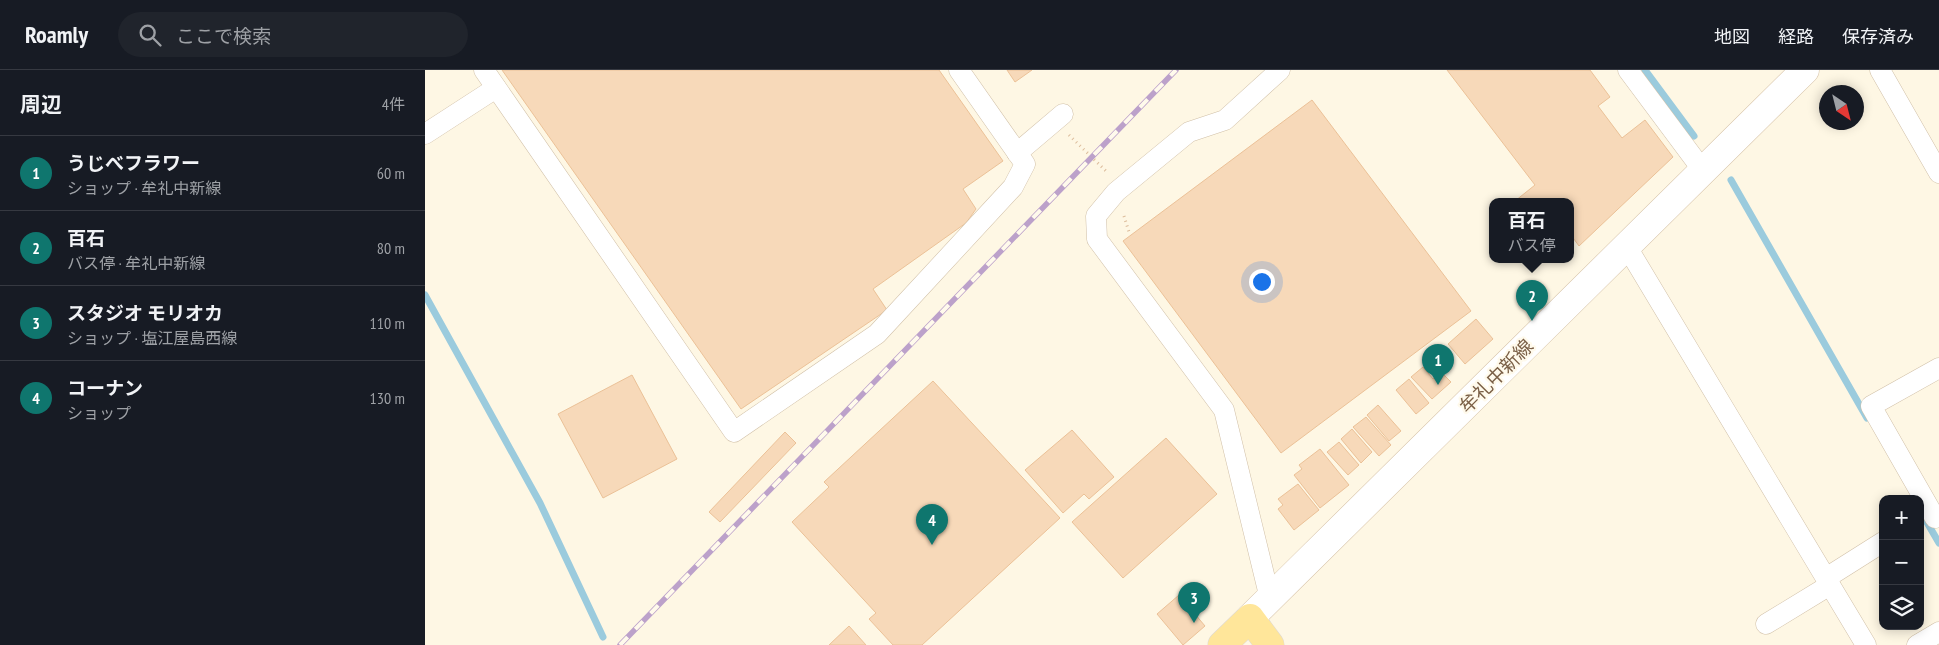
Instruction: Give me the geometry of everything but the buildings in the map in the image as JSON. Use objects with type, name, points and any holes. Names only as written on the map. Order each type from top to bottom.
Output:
[{"type":"main road","name":"牟礼中新線","points":[[1250,618],[1805,70]]},
{"type":"main road","points":[[1222,645],[1250,618],[1270,645]]},
{"type":"street","points":[[484,70],[734,432],[877,334],[1013,187],[1025,164],[959,70]]},
{"type":"street","points":[[1270,599],[1224,410],[1097,239],[1096,216],[1116,192],[1189,132],[1225,120],[1280,70]]},
{"type":"street","points":[[1628,70],[1703,172]]},
{"type":"street","points":[[1880,70],[1939,173]]},
{"type":"street","points":[[425,134],[496,88]]},
{"type":"street","points":[[1017,153],[1058,118]]},
{"type":"street","points":[[1627,247],[1866,645]]},
{"type":"street","points":[[1939,368],[1871,406],[1935,518],[1939,516]]},
{"type":"street","points":[[1766,624],[1879,545]]},
{"type":"street","points":[[1917,645],[1939,632]]},
{"type":"path","points":[[1058,118],[1110,175],[1129,232]]},
{"type":"waterway","points":[[1645,70],[1694,136]]},
{"type":"waterway","points":[[1731,180],[1867,418]]},
{"type":"waterway","points":[[425,295],[540,503],[603,637]]},
{"type":"waterway","points":[[1925,519],[1939,543]]},
{"type":"railway","points":[[620,645],[1176,70]]},
{"type":"place","name":"百石","points":[[1532,321]]},
{"type":"place","name":"うじべフラワー","points":[[1438,385]]},
{"type":"place","name":"コーナン","points":[[932,545]]},
{"type":"place","name":"スタジオ モリオカ","points":[[1194,623]]}]
